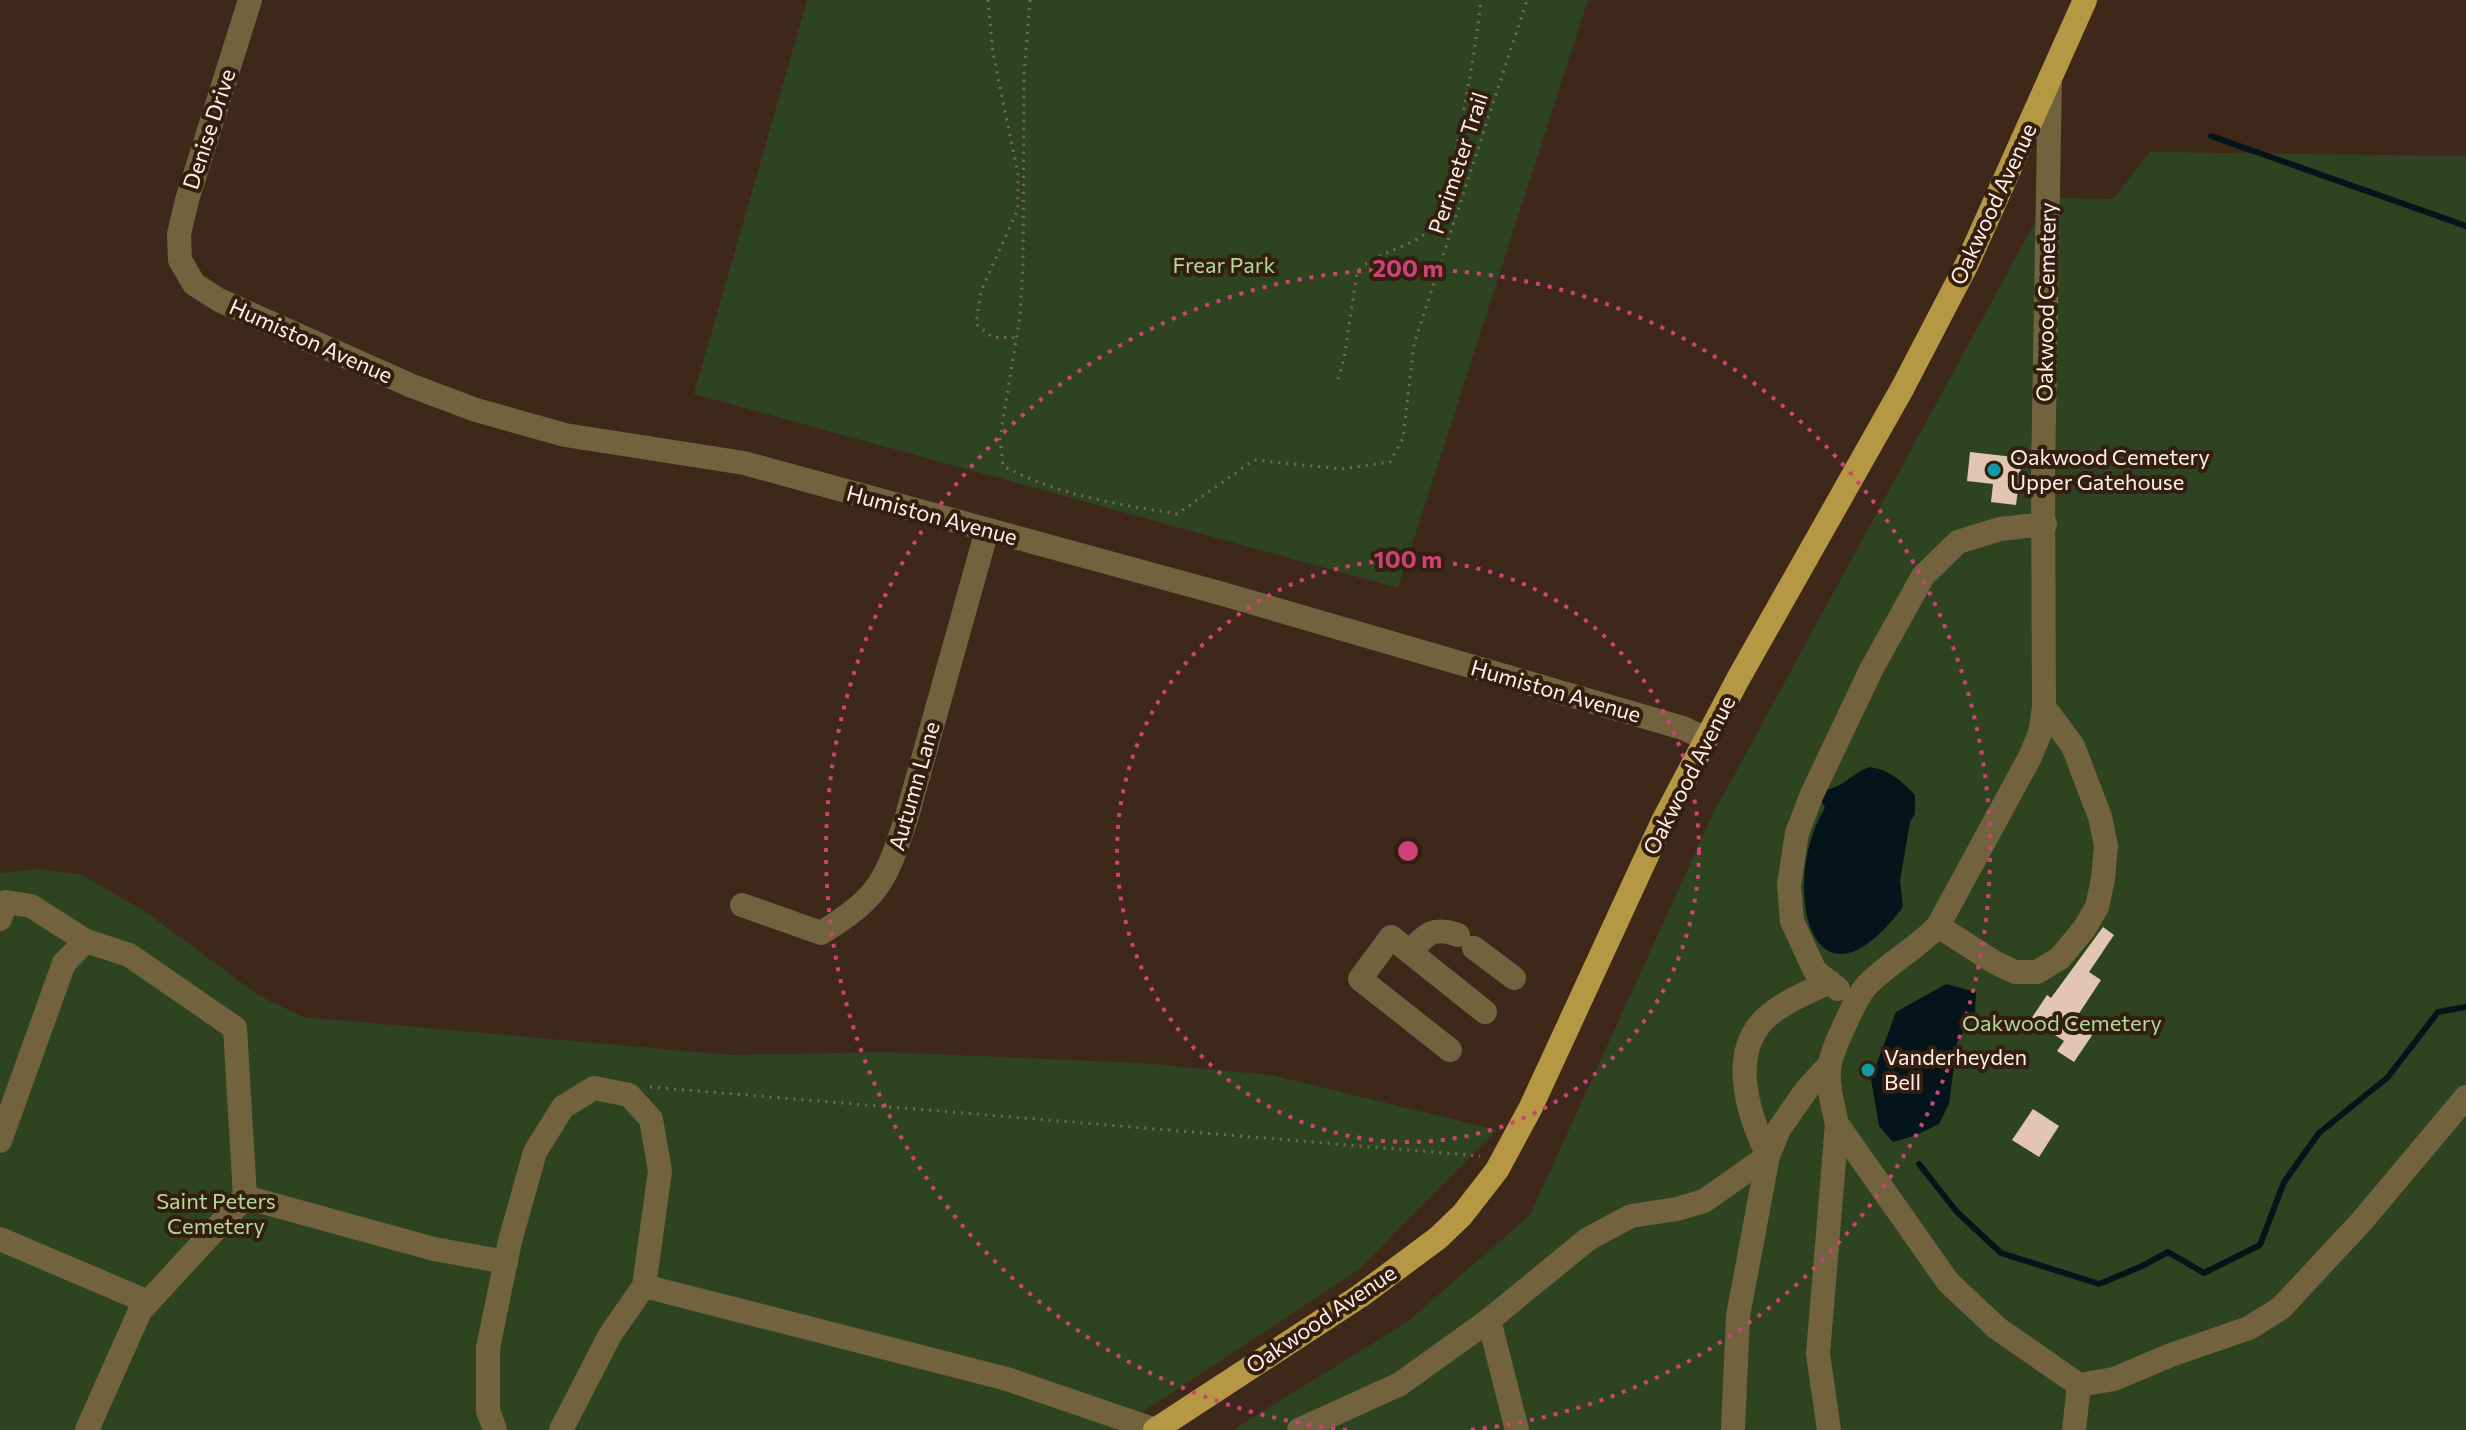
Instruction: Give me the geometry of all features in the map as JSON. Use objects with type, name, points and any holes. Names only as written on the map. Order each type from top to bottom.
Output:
[{"type":"main road","name":"Oakwood Avenue","points":[[1156,1430],[1360,1296],[1438,1238],[1482,1192],[1504,1158],[1538,1093],[1663,821],[1902,389],[1967,264],[2085,0]]},
{"type":"street","name":"Denise Drive","points":[[180,260],[179,234],[187,200],[250,0]]},
{"type":"street","name":"Oakwood Cemetery","points":[[1733,1430],[1738,1316],[1759,1189],[1779,1129],[1807,1089],[1830,1064],[1856,1000],[1867,985],[1938,926],[2040,733],[2044,707],[2050,79]]},
{"type":"street","name":"Humiston Avenue","points":[[180,260],[194,284],[219,300],[412,386],[476,410],[565,435],[744,463],[1251,602],[1668,723],[1706,739]]},
{"type":"street","points":[[1856,1000],[1815,971],[1792,921],[1789,885],[1797,833],[1818,780],[1871,670],[1923,576],[1958,542],[2000,529],[2045,524]]},
{"type":"street","name":"Autumn Lane","points":[[742,905],[821,933],[854,913],[879,886],[893,860],[907,816],[987,530]]},
{"type":"street","points":[[1938,926],[2015,972],[2037,972],[2060,958],[2097,907],[2106,846],[2100,817],[2073,746],[2044,707]]},
{"type":"street","points":[[0,919],[6,902],[31,906],[86,941],[129,955],[235,1028],[245,1197],[140,1311],[87,1430]]},
{"type":"street","points":[[1410,952],[1426,934],[1444,930],[1466,942],[1514,978]]},
{"type":"street","points":[[1450,1050],[1360,979],[1391,937],[1485,1012]]},
{"type":"street","points":[[0,1141],[64,963],[86,941]]},
{"type":"street","points":[[1768,1156],[1757,1133],[1745,1085],[1749,1045],[1766,1018],[1792,999],[1830,982]]},
{"type":"street","name":"Oakwood Cemetery","points":[[1829,1430],[1818,1354],[1837,1124],[1831,1100],[1830,1064]]},
{"type":"street","points":[[495,1430],[488,1411],[488,1348],[506,1262],[535,1152],[563,1107],[594,1088],[629,1095],[651,1119],[660,1171],[644,1286],[610,1335],[561,1430]]},
{"type":"street","points":[[2074,1430],[2079,1385],[2114,1379],[2249,1328],[2281,1308],[2362,1221],[2466,1097]]},
{"type":"street","name":"Oakwood Cemetery","points":[[1837,1124],[1948,1282],[1997,1328],[2079,1385]]},
{"type":"street","name":"Oakwood Cemetery","points":[[1299,1430],[1400,1384],[1489,1320],[1588,1239],[1631,1216],[1677,1209],[1704,1201],[1768,1156]]},
{"type":"street","points":[[245,1197],[434,1249],[506,1262]]},
{"type":"street","points":[[0,1239],[148,1302]]},
{"type":"street","points":[[644,1286],[1007,1379],[1156,1430]]},
{"type":"street","points":[[1489,1320],[1517,1430]]},
{"type":"path","points":[[988,0],[993,53],[1018,174],[1018,209],[981,291],[976,324],[992,337],[1017,338],[1023,266],[1024,74],[1030,0]]},
{"type":"path","points":[[1338,379],[1357,272],[1364,264],[1406,246],[1439,219],[1466,100],[1481,0]]},
{"type":"path","name":"Perimeter Trail","points":[[1017,338],[1000,438],[1003,466],[1034,482],[1093,500],[1177,514],[1254,460],[1342,469],[1390,462],[1403,438],[1414,344],[1527,0]]},
{"type":"path","points":[[629,1095],[632,1086],[1504,1158]]},
{"type":"green space","name":"Frear Park","points":[[807,0],[1588,0],[1398,588],[694,394]]},
{"type":"green space","name":"Oakwood Cemetery","points":[[2150,152],[2466,156],[2466,1430],[1233,1430],[1407,1322],[1530,1215],[1712,816],[2048,198],[2113,199]]},
{"type":"green space","name":"Saint Peters Cemetery","points":[[37,869],[80,874],[146,912],[258,995],[303,1017],[732,1055],[884,1052],[1140,1063],[1271,1075],[1497,1130],[1358,1270],[1115,1430],[0,1430],[0,873]]},
{"type":"shaded area","points":[[1869,767],[1888,773],[1915,795],[1915,814],[1910,822],[1900,881],[1903,907],[1871,941],[1845,954],[1825,949],[1812,931],[1805,904],[1805,872],[1811,838],[1825,808],[1820,798],[1824,790],[1837,787]]},
{"type":"shaded area","points":[[1946,984],[1976,992],[1975,1014],[1957,1042],[1949,1104],[1939,1124],[1893,1142],[1879,1126],[1871,1079],[1896,1012]]},
{"type":"building","name":"Oakwood Cemetery Upper Gatehouse","points":[[1970,452],[2022,458],[2016,505],[1991,502],[1993,484],[1967,481]]},
{"type":"building","points":[[2103,927],[2114,935],[2089,972],[2101,980],[2078,1015],[2097,1028],[2074,1062],[2057,1051],[2064,1041],[2031,1019],[2047,995],[2051,998]]},
{"type":"building","points":[[2033,1109],[2059,1126],[2039,1157],[2012,1140]]},
{"type":"waterway","points":[[2211,136],[2466,226]]},
{"type":"waterway","points":[[1919,1164],[1957,1212],[2001,1253],[2099,1284],[2168,1252],[2204,1273],[2260,1245],[2284,1182],[2319,1133],[2388,1077],[2438,1012],[2466,1007]]},
{"type":"place","name":"Oakwood Cemetery Upper Gatehouse","points":[[1994,470]]},
{"type":"place","name":"Vanderheyden Bell","points":[[1868,1070]]}]
